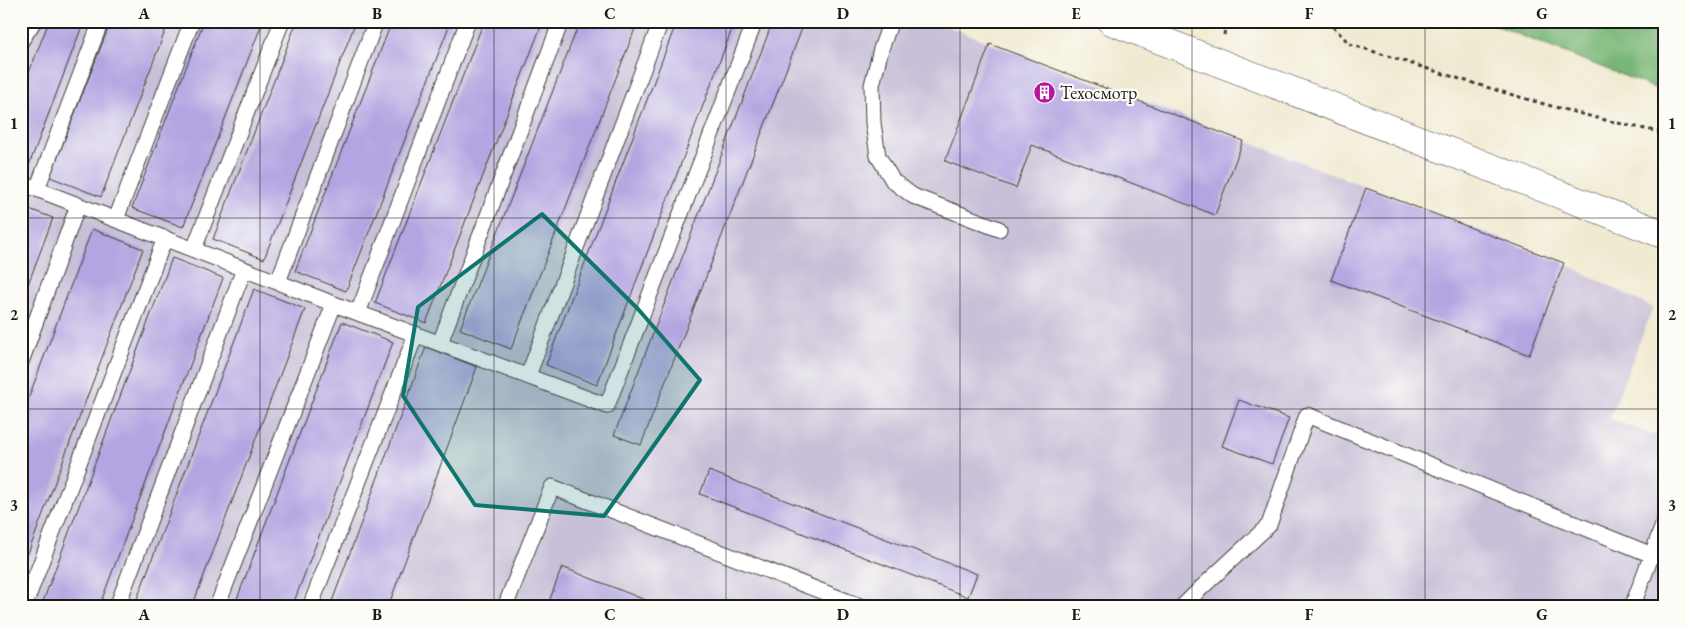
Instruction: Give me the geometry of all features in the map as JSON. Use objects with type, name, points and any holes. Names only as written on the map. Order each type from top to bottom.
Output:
[{"type":"street","points":[[1112,21],[1665,235]]},
{"type":"lane","points":[[21,41],[34,21]]},
{"type":"lane","points":[[37,189],[101,21]]},
{"type":"lane","points":[[116,219],[192,21]]},
{"type":"lane","points":[[194,250],[282,21]]},
{"type":"lane","points":[[278,282],[376,21]]},
{"type":"lane","points":[[358,312],[468,21]]},
{"type":"lane","points":[[440,343],[561,21]]},
{"type":"lane","points":[[528,376],[661,21]]},
{"type":"lane","points":[[21,183],[334,304],[608,406],[755,21]]},
{"type":"lane","points":[[891,21],[881,49],[872,85],[873,123],[878,156],[893,181],[913,196],[999,229]]},
{"type":"lane","points":[[21,362],[78,204]]},
{"type":"lane","points":[[24,607],[164,238]]},
{"type":"lane","points":[[117,607],[244,268]]},
{"type":"lane","points":[[217,607],[334,304]]},
{"type":"lane","points":[[310,607],[416,334]]},
{"type":"lane","points":[[1182,607],[1269,525],[1307,415],[1652,555]]},
{"type":"lane","points":[[505,607],[552,486],[862,607]]},
{"type":"lane","points":[[1632,607],[1665,520]]},
{"type":"path","points":[[1327,21],[1350,44],[1538,103],[1615,123],[1665,133]]},
{"type":"highlighted area","points":[[542,214],[638,309],[700,380],[604,516],[475,505],[403,396],[418,307]]},
{"type":"shaded area","points":[[21,21],[934,21],[1564,263],[1653,308],[1609,419],[1665,439],[1665,607],[21,607]]},
{"type":"green space","points":[[1484,21],[1665,21],[1665,92]]},
{"type":"building","points":[[49,21],[84,21],[26,173],[21,171],[21,93]]},
{"type":"building","points":[[111,21],[169,21],[101,197],[50,177]]},
{"type":"building","points":[[204,21],[263,21],[183,227],[132,208]]},
{"type":"building","points":[[297,21],[356,21],[264,259],[213,239]]},
{"type":"building","points":[[392,21],[451,21],[346,291],[295,271]]},
{"type":"building","points":[[484,21],[543,21],[426,323],[375,303]]},
{"type":"building","points":[[580,21],[638,21],[511,349],[460,329]]},
{"type":"building","points":[[677,21],[735,21],[597,385],[546,365]]},
{"type":"building","points":[[773,21],[805,21],[641,445],[614,435]]},
{"type":"building","name":"Техосмотр","points":[[990,44],[1243,141],[1215,215],[1032,145],[1016,188],[945,161]]},
{"type":"building","points":[[1366,188],[1564,263],[1529,355],[1331,280]]},
{"type":"building","points":[[21,206],[53,218],[21,303]]},
{"type":"building","points":[[92,229],[143,249],[21,572],[21,418]]},
{"type":"building","points":[[172,258],[223,278],[99,607],[41,607]]},
{"type":"building","points":[[254,289],[305,309],[192,607],[134,607]]},
{"type":"building","points":[[342,322],[393,342],[292,607],[234,607]]},
{"type":"building","points":[[426,347],[477,367],[388,607],[330,607]]},
{"type":"building","points":[[1239,400],[1289,418],[1272,464],[1222,446]]},
{"type":"building","points":[[709,471],[977,574],[968,597],[700,494]]},
{"type":"building","points":[[562,567],[663,607],[547,607]]},
{"type":"place","name":"Техосмотр","points":[[1044,92]]}]
